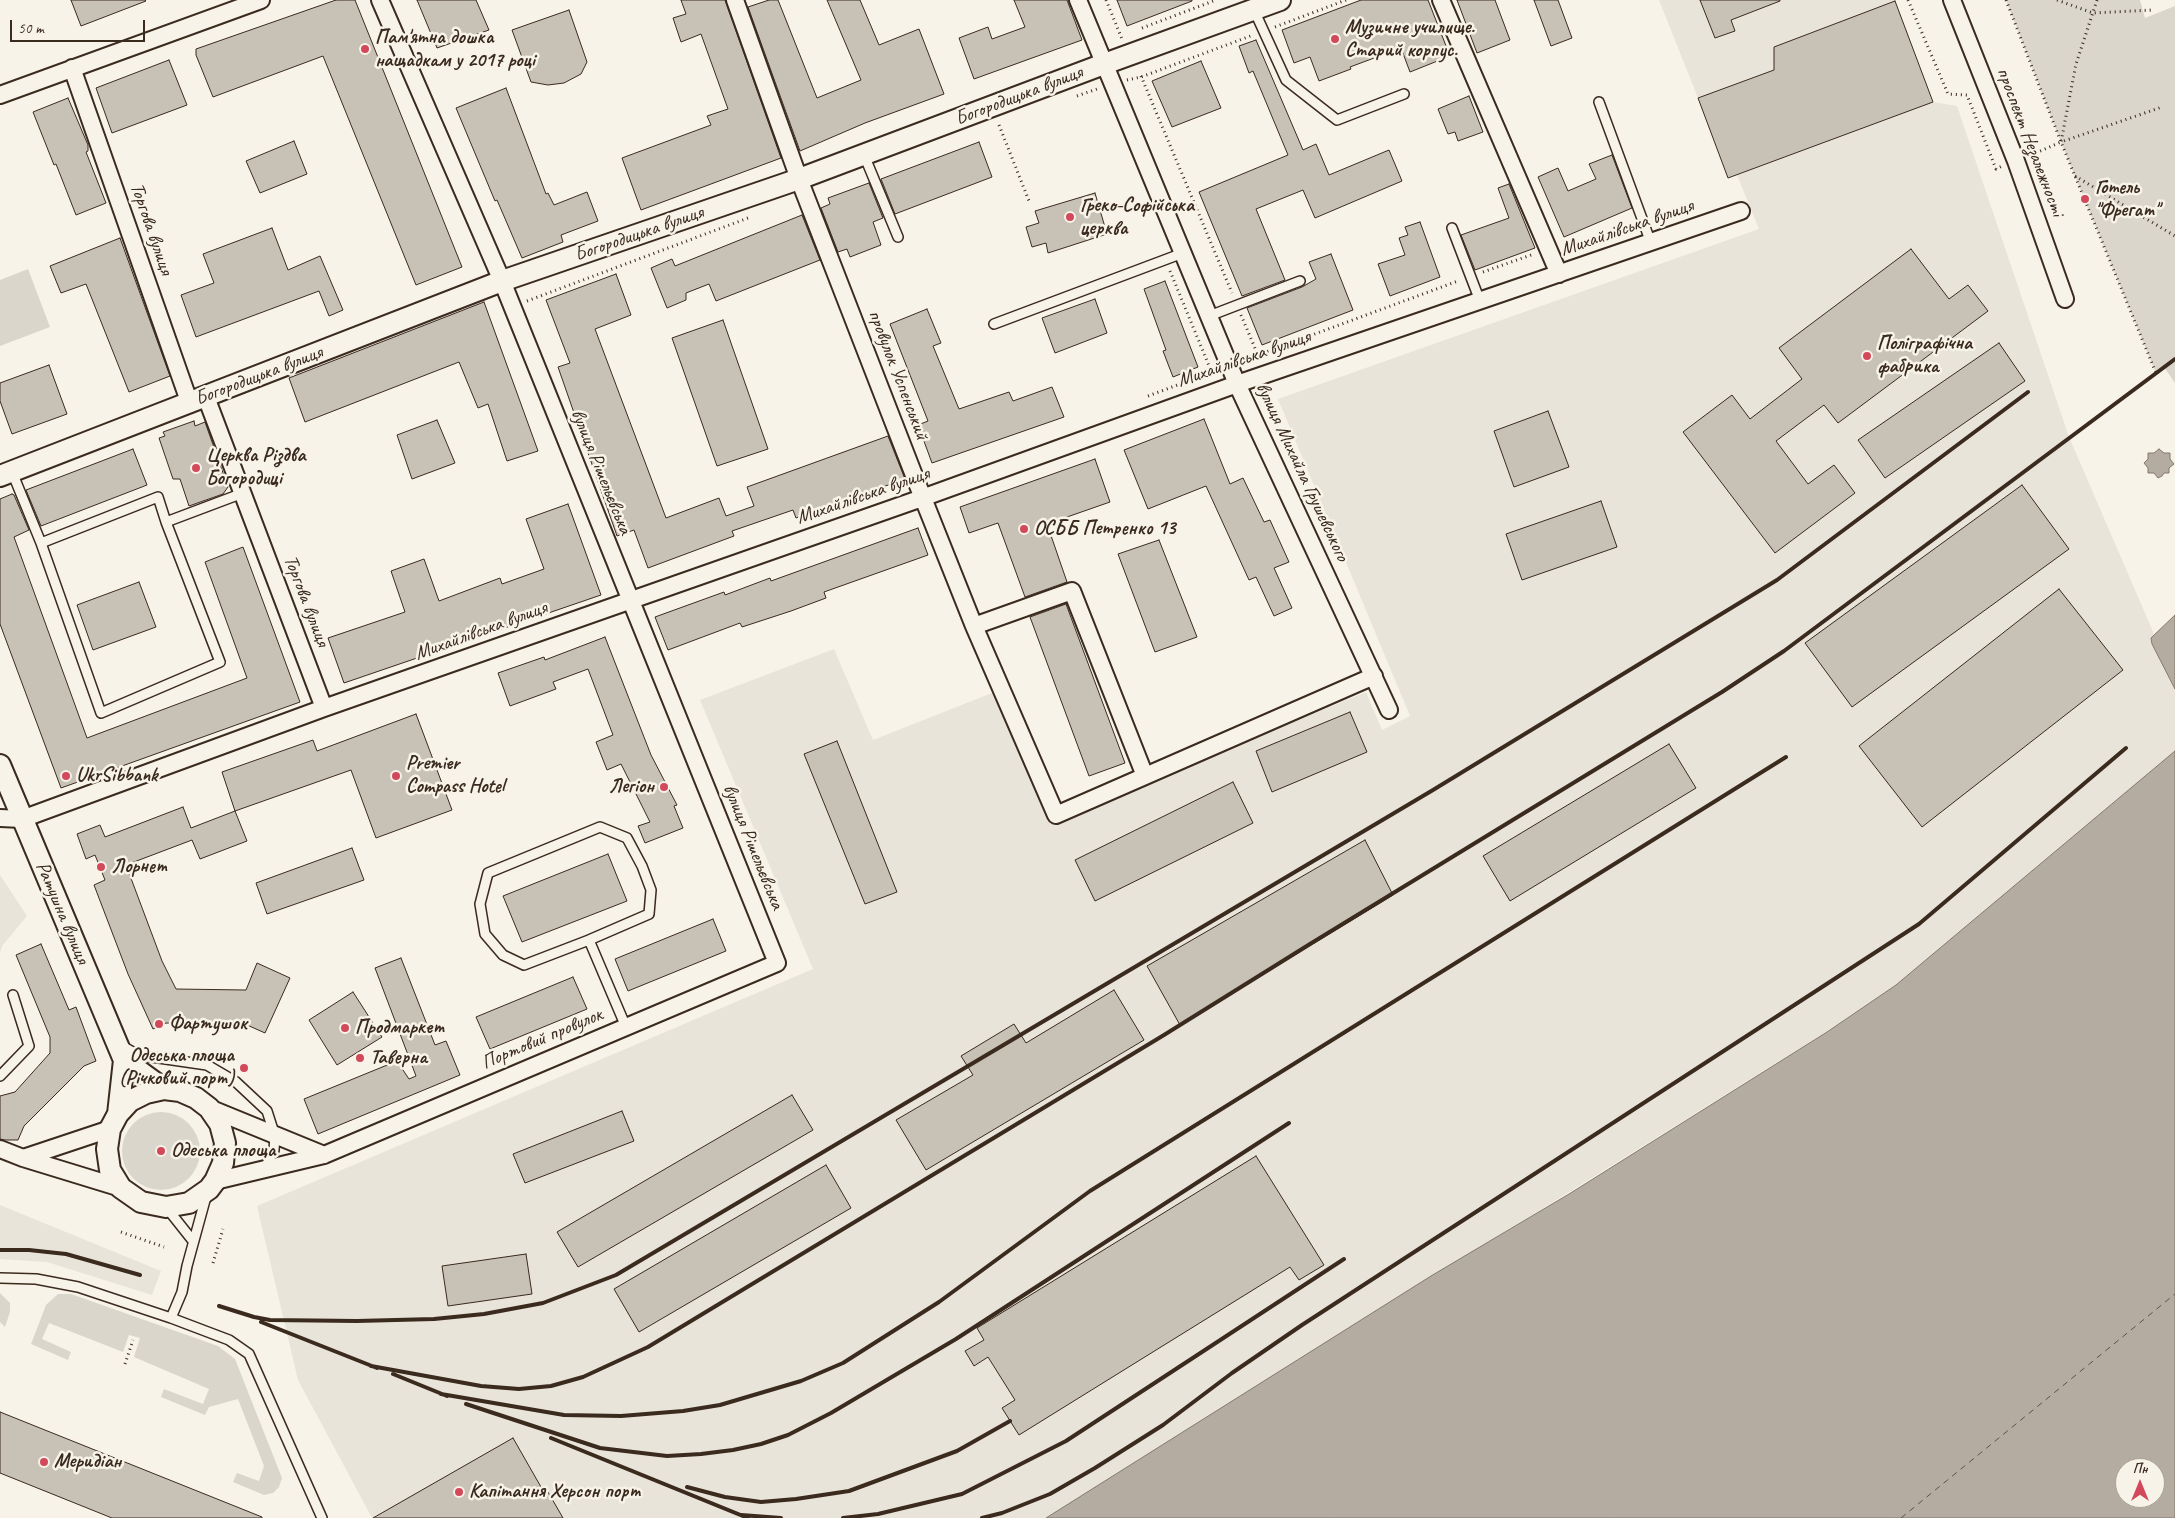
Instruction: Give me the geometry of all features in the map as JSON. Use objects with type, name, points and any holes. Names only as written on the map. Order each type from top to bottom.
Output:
[{"type":"street","points":[[0,95],[261,0]]},
{"type":"street","name":"вулиця Рішельєвська","points":[[380,0],[502,281],[777,962]]},
{"type":"street","name":"провулок Успенський","points":[[735,0],[799,179],[922,498],[974,626],[1056,815],[1145,776]]},
{"type":"street","name":"вулиця Михайла Грушевського","points":[[1078,0],[1237,384],[1389,710]]},
{"type":"street","points":[[1441,0],[1559,274]]},
{"type":"street","name":"проспект Незалежності","points":[[1952,0],[2016,161],[2065,299]]},
{"type":"street","name":"Богородицька вулиця","points":[[6,474],[502,281],[799,179],[1265,4]]},
{"type":"street","name":"Торгова вулиця","points":[[72,68],[198,400],[243,493],[324,708]]},
{"type":"street","name":"Михайлівська вулиця","points":[[0,818],[22,819],[629,599],[922,498],[1237,384],[1741,211]]},
{"type":"street","points":[[974,626],[1072,591],[1145,776],[1374,676]]},
{"type":"street","name":"Ратушна вулиця","points":[[0,765],[121,1052],[114,1121]]},
{"type":"street","name":"Портовий провулок","points":[[212,1185],[324,1155],[777,962]]},
{"type":"street","points":[[121,1052],[164,1089]]},
{"type":"street","points":[[122,1188],[110,1170],[106,1149],[114,1121],[130,1101],[146,1092],[164,1089],[180,1091],[196,1098],[209,1108],[324,1155]]},
{"type":"street","points":[[0,1149],[23,1158],[122,1188],[141,1202],[166,1207],[189,1203],[212,1185],[223,1163],[225,1143],[220,1124],[209,1108]]},
{"type":"street","points":[[23,1158],[114,1121]]},
{"type":"lane","points":[[1265,4],[1264,31],[1286,80],[1336,120],[1404,94]]},
{"type":"lane","points":[[1599,102],[1651,243]]},
{"type":"lane","points":[[864,154],[898,237]]},
{"type":"lane","points":[[1452,228],[1480,301]]},
{"type":"lane","points":[[994,324],[1183,253]]},
{"type":"lane","points":[[1210,316],[1300,281]]},
{"type":"lane","points":[[6,474],[42,543],[101,713],[220,662],[158,497],[42,543]]},
{"type":"lane","points":[[166,522],[243,493]]},
{"type":"lane","points":[[600,827],[627,838],[642,866],[651,890],[649,914],[590,940],[524,965],[503,955],[485,934],[480,904],[488,873],[600,827]]},
{"type":"lane","points":[[590,940],[626,1027]]},
{"type":"lane","points":[[0,1076],[29,1046],[14,995]]},
{"type":"lane","points":[[121,1052],[207,1064],[236,1082],[267,1111],[276,1136],[271,1159],[263,1170]]},
{"type":"lane","points":[[171,1318],[182,1292],[193,1242],[212,1185]]},
{"type":"lane","points":[[166,1207],[193,1242]]},
{"type":"lane","points":[[0,1278],[36,1279],[78,1287],[171,1318],[229,1340],[249,1354],[322,1518]]},
{"type":"path","points":[[1138,30],[1216,0]]},
{"type":"path","points":[[1266,374],[1141,77],[1346,0]]},
{"type":"path","points":[[1908,0],[1948,94],[1968,95],[1996,169]]},
{"type":"path","points":[[2006,0],[2061,142],[2156,373]]},
{"type":"path","points":[[2057,0],[2093,13],[2153,10]]},
{"type":"path","points":[[2061,142],[2076,64],[2097,0]]},
{"type":"path","points":[[1097,46],[1130,33]]},
{"type":"path","points":[[2061,142],[2162,107]]},
{"type":"path","points":[[999,125],[1029,201]]},
{"type":"path","points":[[2075,176],[2175,236]]},
{"type":"path","points":[[1258,355],[1548,249]]},
{"type":"path","points":[[213,1263],[223,1228]]},
{"type":"path","points":[[121,1232],[164,1247]]},
{"type":"path","points":[[125,1364],[133,1340]]},
{"type":"shaded area","points":[[1659,0],[1895,1],[1774,47],[1774,70],[1698,98]]},
{"type":"shaded area","points":[[2006,0],[2140,0],[2145,18],[2175,6],[2175,383],[2164,367],[2156,373],[2061,142]]},
{"type":"shaded area","points":[[1933,102],[1957,106],[2069,437],[2154,634],[2151,638],[2152,644],[2175,689],[2175,751],[1896,985],[1826,1032],[1046,1518],[372,1518],[298,1380],[257,1206],[813,969],[700,700],[834,649],[873,740],[997,691],[1050,823],[1366,692],[1382,730],[1410,716],[1278,399],[1759,229],[1737,175]]},
{"type":"shaded area","points":[[28,269],[50,327],[0,346],[0,280]]},
{"type":"shaded area","points":[[2159,449],[2164,453],[2170,453],[2170,459],[2174,464],[2169,468],[2169,473],[2164,473],[2158,478],[2154,473],[2148,473],[2148,468],[2144,463],[2148,459],[2148,453],[2154,453]]},
{"type":"shaded area","points":[[2175,615],[2175,689],[2152,644],[2151,638]]},
{"type":"shaded area","points":[[2175,751],[2175,1518],[1046,1518],[1431,1276],[1569,1194],[1827,1032],[1896,985]]},
{"type":"shaded area","points":[[0,875],[27,916],[2,946],[0,953]]},
{"type":"shaded area","name":"Одеська площа","points":[[161,1112],[176,1115],[189,1123],[197,1136],[200,1151],[197,1166],[189,1179],[176,1187],[161,1190],[146,1187],[133,1179],[125,1166],[122,1151],[125,1136],[133,1123],[146,1115]]},
{"type":"shaded area","points":[[0,1205],[161,1271],[152,1295],[47,1262],[0,1259]]},
{"type":"shaded area","points":[[0,1293],[10,1303],[10,1312],[5,1327],[0,1322]]},
{"type":"shaded area","points":[[58,1294],[71,1294],[218,1346],[235,1359],[282,1478],[279,1487],[273,1493],[264,1495],[233,1482],[237,1473],[259,1481],[264,1466],[238,1399],[209,1407],[205,1415],[161,1397],[164,1389],[203,1404],[209,1389],[134,1357],[140,1338],[129,1335],[123,1352],[49,1323],[42,1339],[71,1352],[68,1360],[31,1344],[46,1305]]},
{"type":"building","points":[[71,0],[145,0],[146,1],[81,26]]},
{"type":"building","points":[[336,0],[355,0],[462,267],[416,285],[323,56],[213,97],[196,55],[196,49]]},
{"type":"building","points":[[417,0],[476,0],[489,30],[437,48]]},
{"type":"building","points":[[681,0],[725,0],[781,158],[641,210],[622,158],[711,125],[707,116],[728,109],[701,34],[681,42],[673,18],[686,14]]},
{"type":"building","points":[[769,0],[778,0],[817,98],[861,80],[827,0],[860,0],[879,45],[919,29],[944,94],[865,123],[800,151],[748,7]]},
{"type":"building","points":[[1014,0],[1067,0],[1082,40],[974,79],[959,38],[988,27],[992,39],[1025,27]]},
{"type":"building","points":[[1117,0],[1192,0],[1192,1],[1127,26]]},
{"type":"building","name":"Музичне училище. Старий корпус.","points":[[1361,0],[1428,0],[1450,56],[1410,72],[1401,48],[1319,81],[1310,57],[1294,63],[1282,30]]},
{"type":"building","points":[[1457,0],[1495,0],[1510,40],[1477,53]]},
{"type":"building","points":[[1534,0],[1558,0],[1572,38],[1551,46]]},
{"type":"building","points":[[1700,0],[1780,1],[1731,20],[1735,31],[1715,38]]},
{"type":"building","points":[[1895,1],[1933,102],[1728,178],[1698,98],[1774,70],[1774,47]]},
{"type":"building","points":[[569,10],[587,62],[581,74],[564,83],[548,85],[531,82],[512,30]]},
{"type":"building","points":[[1256,40],[1303,150],[1316,144],[1329,175],[1389,150],[1402,181],[1315,218],[1303,190],[1256,209],[1285,280],[1242,296],[1199,192],[1288,155],[1253,71],[1249,73],[1239,46]]},
{"type":"building","points":[[169,60],[187,105],[112,133],[96,88]]},
{"type":"building","points":[[1201,61],[1221,108],[1172,127],[1152,81]]},
{"type":"building","points":[[506,88],[546,194],[548,193],[554,205],[587,192],[598,221],[561,235],[563,242],[522,258],[497,200],[495,201],[456,108]]},
{"type":"building","points":[[1469,96],[1483,132],[1458,141],[1455,132],[1448,134],[1438,109]]},
{"type":"building","points":[[68,98],[88,145],[88,151],[86,152],[106,203],[76,215],[33,112]]},
{"type":"building","points":[[294,141],[307,174],[260,193],[246,161]]},
{"type":"building","points":[[979,142],[992,177],[895,214],[881,179]]},
{"type":"building","points":[[1612,155],[1632,208],[1564,237],[1538,177],[1558,168],[1568,191],[1596,179],[1589,164]]},
{"type":"building","points":[[869,183],[883,218],[873,222],[881,245],[850,257],[847,249],[838,252],[821,208],[830,204],[828,198]]},
{"type":"building","points":[[1509,184],[1535,248],[1475,270],[1461,235],[1509,218],[1498,188]]},
{"type":"building","name":"Греко-Софійська церква","points":[[1095,193],[1107,234],[1048,253],[1046,243],[1032,247],[1026,227],[1039,223],[1035,211]]},
{"type":"building","points":[[802,215],[820,260],[716,301],[709,284],[686,293],[686,300],[667,308],[651,268],[672,259],[675,266]]},
{"type":"building","points":[[1420,222],[1440,277],[1390,296],[1378,264],[1405,255],[1399,238],[1408,235],[1405,227]]},
{"type":"building","points":[[272,228],[288,270],[320,256],[343,310],[329,316],[319,291],[196,337],[181,295],[214,283],[203,254]]},
{"type":"building","points":[[120,238],[170,376],[129,392],[86,284],[61,293],[50,266]]},
{"type":"building","points":[[1911,249],[1949,299],[1968,285],[1988,311],[1838,423],[1824,405],[1776,441],[1808,484],[1834,465],[1855,493],[1775,553],[1683,432],[1732,395],[1750,419],[1802,379],[1779,348]]},
{"type":"building","points":[[1331,254],[1353,310],[1262,345],[1247,308],[1302,287],[1316,279],[1309,262]]},
{"type":"building","points":[[616,274],[631,315],[595,329],[666,518],[719,498],[726,516],[754,506],[747,487],[888,436],[905,479],[796,518],[793,510],[732,531],[734,536],[648,568],[634,530],[617,536],[558,367],[570,363],[546,300]]},
{"type":"building","points":[[1165,281],[1198,367],[1173,377],[1163,351],[1166,350],[1144,289]]},
{"type":"building","points":[[1095,299],[1107,333],[1055,353],[1042,318]]},
{"type":"building","points":[[484,302],[538,451],[507,461],[488,404],[478,408],[459,362],[305,422],[289,378]]},
{"type":"building","points":[[927,309],[941,343],[933,346],[959,409],[1009,392],[1013,401],[1052,387],[1064,417],[932,463],[918,425],[928,421],[890,324]]},
{"type":"building","points":[[723,320],[768,449],[717,466],[672,338]]},
{"type":"building","points":[[1999,343],[2025,381],[1885,478],[1858,440]]},
{"type":"building","points":[[49,365],[67,414],[12,434],[0,401],[0,383]]},
{"type":"building","points":[[1548,411],[1569,467],[1514,487],[1494,431]]},
{"type":"building","points":[[1204,419],[1230,484],[1243,478],[1264,522],[1270,520],[1289,562],[1274,568],[1292,608],[1274,616],[1256,577],[1249,580],[1206,486],[1148,509],[1124,450]]},
{"type":"building","points":[[437,420],[455,463],[412,479],[397,435]]},
{"type":"building","name":"Церква Різдва Богородиці","points":[[194,421],[195,426],[205,422],[228,487],[223,494],[189,506],[180,479],[173,479],[159,438],[165,436],[163,432]]},
{"type":"building","points":[[133,449],[147,485],[41,526],[26,490]]},
{"type":"building","name":"ОСББ Петренко 13","points":[[1095,459],[1110,502],[1047,524],[1067,582],[1025,597],[998,523],[969,533],[960,507]]},
{"type":"building","points":[[2022,485],[2069,549],[1852,707],[1805,643]]},
{"type":"building","points":[[12,494],[29,530],[14,537],[87,738],[247,678],[205,562],[243,547],[300,702],[61,788],[0,624],[0,499]]},
{"type":"building","points":[[1601,501],[1617,547],[1522,580],[1506,534]]},
{"type":"building","points":[[568,504],[601,595],[344,683],[328,638],[405,612],[391,571],[424,559],[439,601],[500,578],[502,584],[544,569],[526,519]]},
{"type":"building","points":[[918,528],[928,555],[824,592],[826,598],[791,611],[742,627],[740,623],[668,650],[655,617],[724,592],[725,595],[770,578],[771,581]]},
{"type":"building","points":[[1159,540],[1197,637],[1155,652],[1118,554]]},
{"type":"building","points":[[139,582],[156,627],[93,650],[77,605]]},
{"type":"building","points":[[2059,589],[2123,670],[1922,827],[1859,746]]},
{"type":"building","points":[[1066,604],[1125,763],[1089,776],[1030,617]]},
{"type":"building","points":[[605,637],[651,755],[677,805],[674,806],[683,828],[645,843],[638,826],[650,822],[621,764],[607,770],[596,742],[613,735],[588,669],[553,682],[556,689],[510,706],[498,673],[544,657],[545,660]]},
{"type":"building","points":[[1350,712],[1367,752],[1272,792],[1256,751]]},
{"type":"building","name":"Premier Compass Hotel","points":[[416,714],[452,810],[376,838],[351,770],[235,811],[222,772],[313,740],[317,751]]},
{"type":"building","points":[[837,741],[897,892],[865,904],[804,754]]},
{"type":"building","points":[[1669,744],[1696,788],[1510,901],[1483,856]]},
{"type":"building","points":[[1233,782],[1253,823],[1095,901],[1075,860]]},
{"type":"building","points":[[183,807],[191,828],[235,811],[247,841],[200,859],[192,840],[126,865],[162,961],[176,989],[246,990],[257,963],[290,978],[265,1033],[247,1025],[166,1023],[153,1029],[128,974],[94,885],[105,880],[95,855],[86,859],[77,834],[100,825],[105,837]]},
{"type":"building","points":[[1365,840],[1393,895],[1180,1025],[1147,966]]},
{"type":"building","points":[[352,848],[364,880],[267,914],[256,883]]},
{"type":"building","points":[[608,854],[627,901],[522,942],[503,896]]},
{"type":"building","points":[[713,919],[726,951],[628,991],[615,959]]},
{"type":"building","points":[[41,944],[69,1010],[76,1007],[96,1061],[84,1066],[24,1126],[18,1140],[5,1140],[0,1139],[0,1096],[15,1092],[50,1053],[50,1037],[16,955]]},
{"type":"building","points":[[401,958],[435,1045],[446,1041],[460,1075],[318,1134],[304,1099],[397,1061],[409,1079],[416,1076],[375,968]]},
{"type":"building","points":[[573,977],[587,1009],[490,1049],[476,1017]]},
{"type":"building","points":[[1114,990],[1144,1040],[926,1170],[896,1120],[973,1075],[961,1056],[1014,1024],[1026,1043]]},
{"type":"building","name":"Продмаркет","points":[[353,992],[382,1037],[337,1065],[309,1020]]},
{"type":"building","points":[[792,1095],[813,1130],[578,1267],[557,1232]]},
{"type":"building","points":[[622,1111],[634,1141],[525,1183],[513,1154]]},
{"type":"building","points":[[1256,1156],[1324,1265],[1299,1280],[1290,1267],[1019,1435],[1002,1408],[1015,1400],[988,1357],[974,1366],[965,1351],[984,1340],[977,1328]]},
{"type":"building","points":[[826,1165],[851,1208],[639,1332],[614,1289]]},
{"type":"building","points":[[526,1254],[532,1294],[448,1306],[442,1266]]},
{"type":"building","points":[[0,1412],[262,1518],[112,1518],[0,1473]]},
{"type":"building","points":[[513,1438],[545,1494],[548,1492],[563,1518],[373,1518]]},
{"type":"ferry route","points":[[1901,1518],[2175,1294]]},
{"type":"railway","points":[[371,1366],[481,1386],[519,1389],[551,1386],[583,1377],[648,1347],[1164,1035],[1722,692],[1784,651],[2175,359]]},
{"type":"railway","points":[[219,1306],[270,1320],[357,1321],[434,1319],[484,1314],[543,1303],[616,1275],[1433,790],[1777,580],[2028,392]]},
{"type":"railway","points":[[982,1518],[1002,1513],[1050,1494],[1163,1425],[1232,1373],[1302,1325],[1919,924],[2126,748]]},
{"type":"railway","points":[[441,1394],[564,1415],[621,1416],[683,1411],[720,1405],[801,1381],[843,1363],[939,1302],[1090,1191],[1786,757]]},
{"type":"railway","points":[[466,1404],[600,1448],[667,1456],[733,1450],[761,1444],[788,1435],[831,1413],[956,1339],[1289,1123]]},
{"type":"railway","points":[[0,1250],[29,1250],[66,1254],[140,1275]]},
{"type":"railway","points":[[843,1518],[878,1514],[962,1494],[1066,1441],[1344,1259]]},
{"type":"railway","points":[[261,1322],[377,1368]]},
{"type":"railway","points":[[393,1374],[447,1396]]},
{"type":"railway","points":[[687,1487],[725,1497],[761,1502],[849,1491],[957,1451],[1010,1421]]},
{"type":"railway","points":[[551,1438],[748,1518]]},
{"type":"railway","points":[[741,1515],[781,1518]]},
{"type":"place","name":"Музичне училище. Старий корпус.","points":[[1335,39]]},
{"type":"place","name":"Пам'ятна дошка нащадкам у 2017 році","points":[[365,49]]},
{"type":"place","name":"Готель \"Фрегат\"","points":[[2085,199]]},
{"type":"place","name":"Греко-Софійська церква","points":[[1070,217]]},
{"type":"place","name":"Поліграфічна фабрика","points":[[1867,356]]},
{"type":"place","name":"Церква Різдва Богородиці","points":[[196,468]]},
{"type":"place","name":"ОСББ Петренко 13","points":[[1024,529]]},
{"type":"place","name":"UkrSibbank","points":[[66,776]]},
{"type":"place","name":"Premier Compass Hotel","points":[[396,776]]},
{"type":"place","name":"Легіон","points":[[664,787]]},
{"type":"place","name":"Лорнет","points":[[101,867]]},
{"type":"place","name":"Фартушок","points":[[159,1024]]},
{"type":"place","name":"Продмаркет","points":[[345,1028]]},
{"type":"place","name":"Таверна","points":[[360,1058]]},
{"type":"place","name":"Одеська площа (Річковий порт)","points":[[244,1068]]},
{"type":"place","name":"Одеська площа","points":[[161,1151]]},
{"type":"place","name":"Меридіан","points":[[44,1462]]},
{"type":"place","name":"Капітання Херсон порт","points":[[459,1492]]}]
